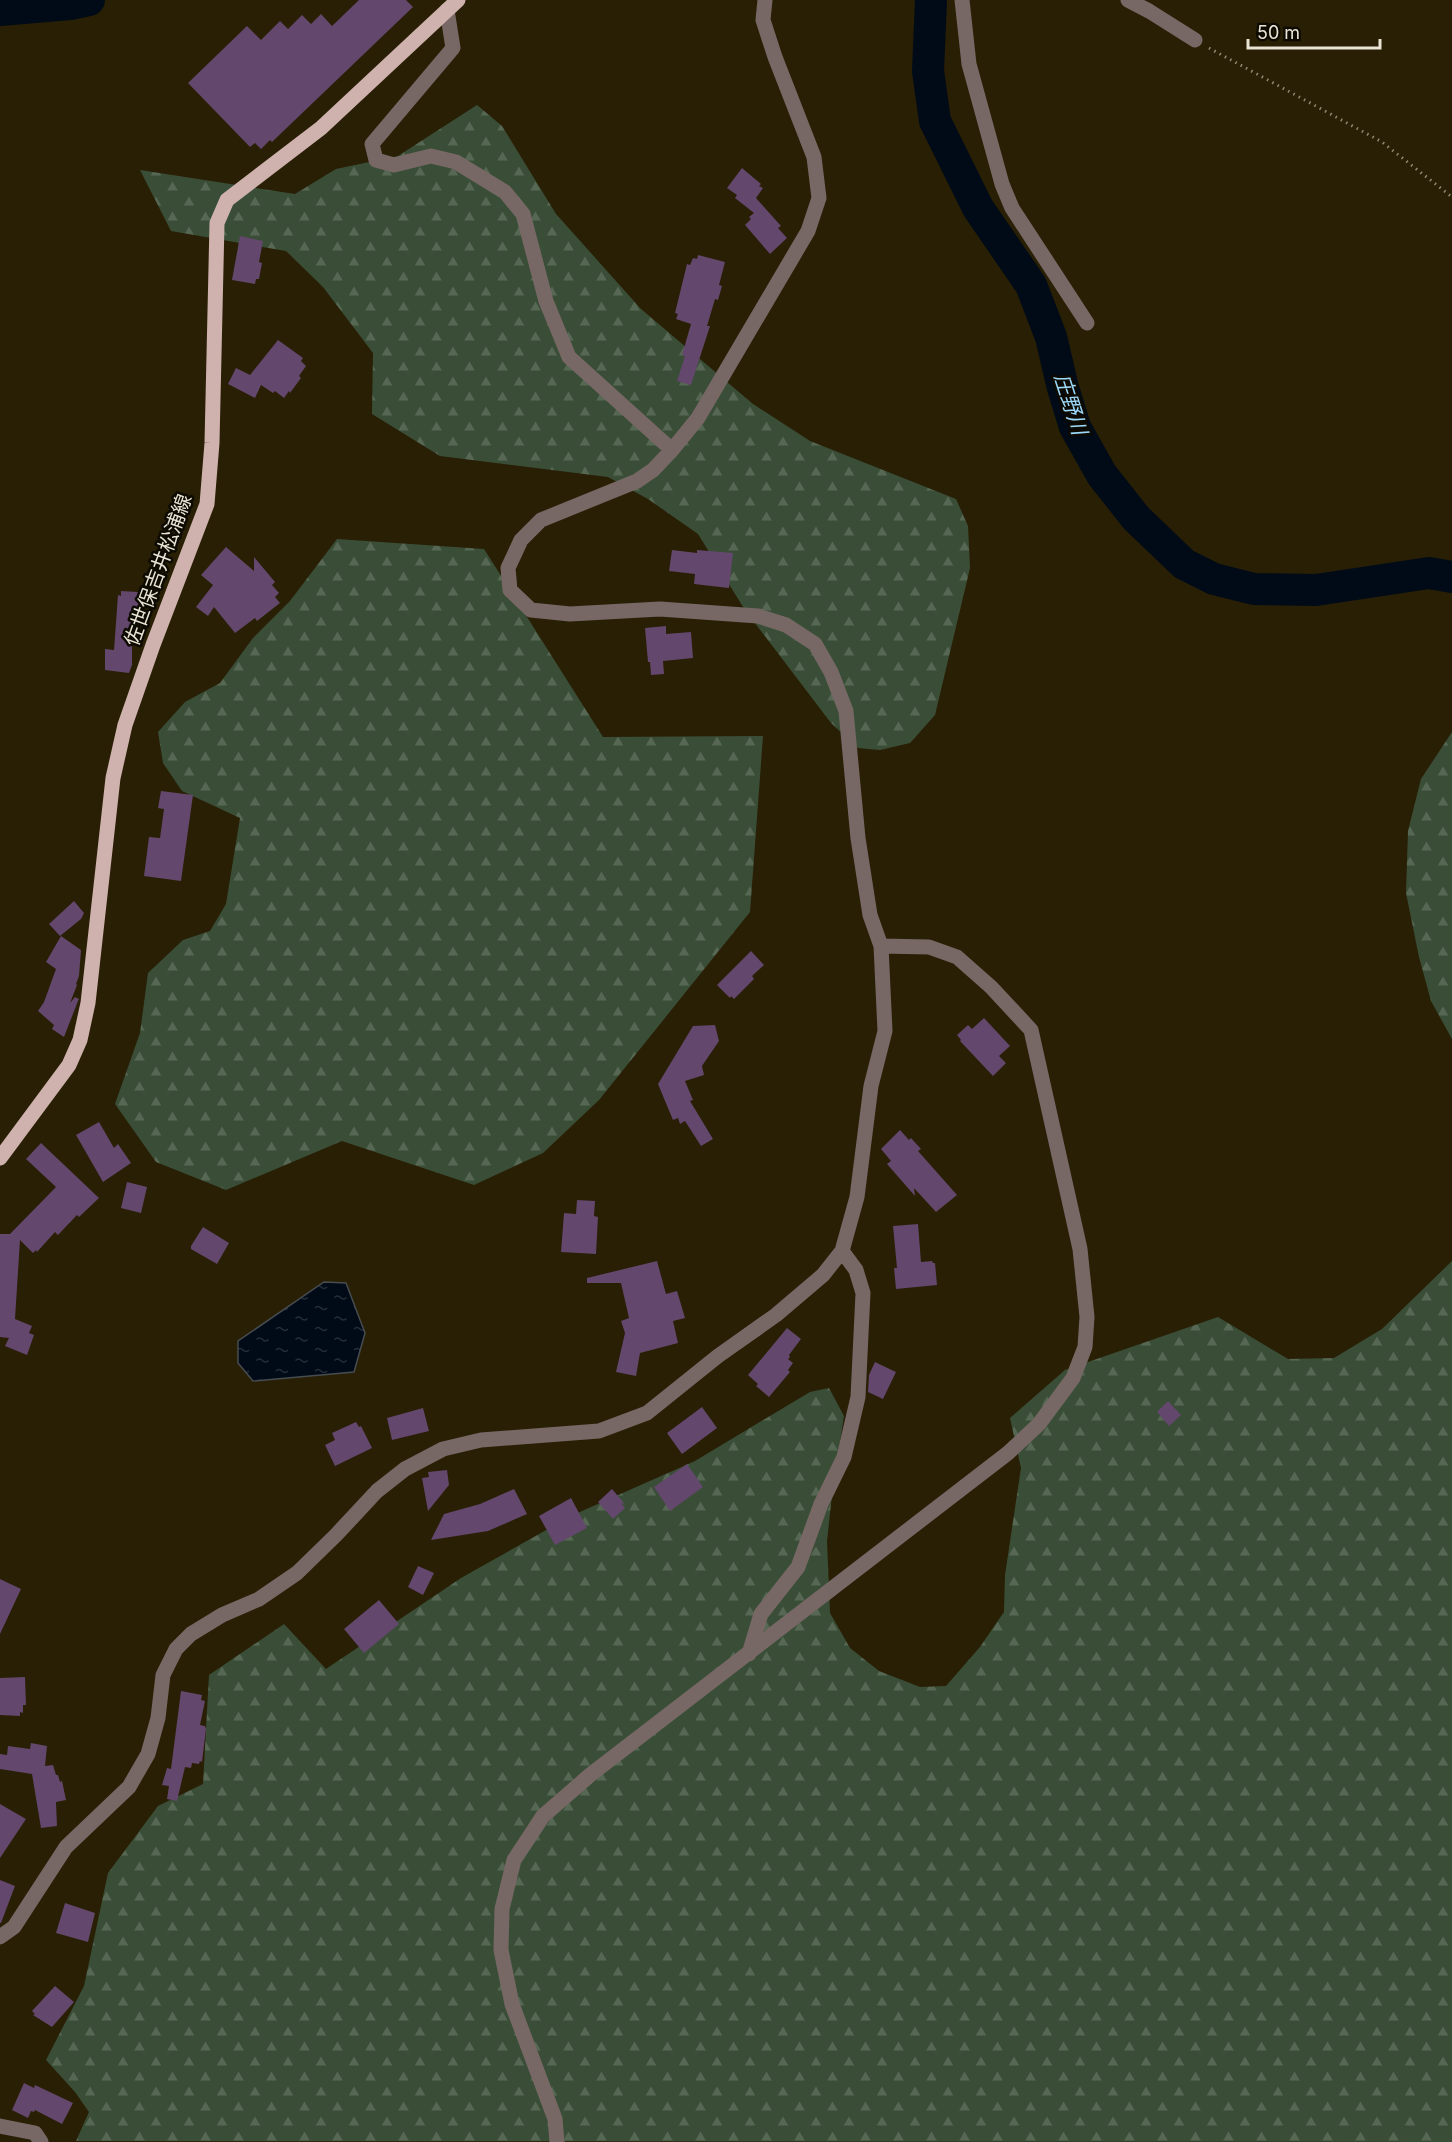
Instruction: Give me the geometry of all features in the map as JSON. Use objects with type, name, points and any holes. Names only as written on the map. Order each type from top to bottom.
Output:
[{"type":"main road","name":"佐世保吉井松浦線","points":[[0,1158],[69,1065],[80,1040],[88,1003],[113,778],[125,725],[207,504],[212,443],[217,224],[227,200],[321,128],[452,5]]},
{"type":"street","points":[[0,1937],[14,1927],[66,1847],[129,1787],[148,1754],[158,1718],[163,1675],[176,1649],[191,1634],[222,1616],[259,1599],[297,1573],[377,1491],[405,1469],[443,1449],[481,1440],[599,1431],[647,1413],[718,1356],[776,1315],[823,1275],[842,1251],[857,1197],[872,1086],[885,1031],[881,946],[870,915],[858,838],[846,711],[831,672],[815,645],[786,626],[758,616],[660,609],[570,614],[531,610],[510,590],[508,567],[521,540],[541,520],[637,481],[653,470],[672,450],[698,418],[808,231],[819,198],[814,157],[763,20],[765,0]]},
{"type":"street","points":[[962,0],[969,64],[1002,184],[1012,208],[1087,323]]},
{"type":"street","points":[[1128,0],[1149,10],[1195,40]]},
{"type":"street","points":[[452,5],[453,48],[372,144],[376,160],[394,165],[431,156],[456,162],[505,192],[523,214],[546,301],[569,357],[672,450]]},
{"type":"street","points":[[557,2142],[555,2119],[512,2004],[501,1950],[502,1909],[514,1860],[543,1816],[590,1775],[1008,1454],[1039,1424],[1062,1395],[1073,1378],[1085,1347],[1087,1317],[1080,1249],[1031,1030],[991,987],[957,957],[929,947],[881,946]]},
{"type":"street","points":[[749,1654],[761,1614],[798,1567],[821,1504],[844,1457],[858,1397],[863,1293],[856,1270],[842,1251]]},
{"type":"street","points":[[0,2126],[35,2133],[41,2142]]},
{"type":"path","points":[[1195,40],[1382,142],[1452,197]]},
{"type":"green space","points":[[477,105],[502,126],[556,214],[641,309],[753,404],[810,441],[956,499],[968,526],[970,568],[935,715],[910,743],[880,750],[858,748],[831,723],[745,610],[698,534],[648,499],[608,477],[440,456],[372,414],[373,353],[323,287],[286,251],[171,231],[140,170],[295,194],[336,169],[398,156]]},
{"type":"green space","points":[[337,539],[484,549],[603,737],[763,736],[750,912],[599,1100],[543,1153],[474,1185],[342,1141],[226,1190],[156,1162],[115,1104],[140,1033],[148,973],[183,940],[210,931],[226,904],[240,818],[182,791],[163,763],[158,732],[185,702],[220,683],[253,638],[290,601]]},
{"type":"green space","points":[[1452,732],[1452,1039],[1431,1001],[1406,893],[1408,831],[1421,779]]},
{"type":"green space","points":[[1452,1261],[1452,2142],[76,2141],[89,2112],[75,2092],[46,2060],[84,1986],[108,1873],[158,1806],[203,1784],[209,1675],[284,1624],[326,1669],[461,1578],[573,1515],[695,1461],[810,1392],[829,1388],[844,1416],[827,1541],[830,1613],[850,1648],[879,1671],[920,1687],[946,1686],[980,1647],[1004,1612],[1005,1575],[1021,1468],[1010,1418],[1065,1370],[1218,1317],[1288,1359],[1334,1358],[1382,1329]]},
{"type":"water","points":[[324,1282],[346,1283],[365,1333],[354,1372],[253,1381],[238,1363],[238,1341]]},
{"type":"building","points":[[359,0],[406,0],[413,7],[272,142],[270,140],[261,149],[255,143],[250,147],[188,83],[247,26],[261,40],[280,21],[288,29],[302,15],[311,24],[321,14],[332,26]]},
{"type":"building","points":[[742,168],[761,184],[759,186],[763,188],[756,198],[781,226],[778,228],[787,238],[770,254],[745,225],[754,213],[735,198],[737,195],[727,188]]},
{"type":"building","points":[[240,236],[263,241],[259,262],[262,263],[259,279],[256,279],[255,284],[232,280]]},
{"type":"building","points":[[698,255],[725,262],[719,285],[722,286],[718,300],[715,299],[707,326],[710,326],[691,385],[677,381],[685,356],[682,355],[691,324],[676,319],[678,314],[675,313],[687,264],[690,265],[693,258],[697,259]]},
{"type":"building","points":[[278,340],[303,358],[301,361],[306,366],[299,376],[301,378],[290,393],[289,391],[284,398],[261,385],[255,398],[228,384],[236,368],[250,375]]},
{"type":"building","points":[[226,547],[254,571],[254,557],[275,582],[272,585],[279,593],[275,597],[280,603],[257,621],[255,618],[235,633],[214,607],[208,616],[196,607],[213,585],[201,575]]},
{"type":"building","points":[[672,550],[733,553],[729,588],[694,584],[695,574],[669,571]]},
{"type":"building","points":[[121,591],[138,592],[137,600],[141,600],[140,624],[135,624],[134,638],[132,638],[132,665],[129,673],[105,670],[105,649],[114,650],[118,595],[121,596]]},
{"type":"building","points":[[666,626],[666,634],[691,632],[693,658],[663,661],[664,674],[651,675],[645,628]]},
{"type":"building","points":[[161,791],[193,795],[181,881],[144,876],[149,837],[160,838],[164,809],[158,808]]},
{"type":"building","points":[[74,901],[84,913],[81,919],[60,936],[49,924]]},
{"type":"building","points":[[61,936],[81,950],[79,976],[70,1003],[75,997],[79,999],[64,1037],[52,1029],[54,1025],[38,1011],[44,1002],[56,969],[46,962]]},
{"type":"building","points":[[751,951],[764,965],[734,999],[731,996],[730,998],[717,985]]},
{"type":"building","points":[[984,1018],[1010,1046],[999,1056],[1006,1063],[993,1076],[957,1035],[968,1025],[972,1029]]},
{"type":"building","points":[[715,1025],[719,1041],[702,1066],[704,1075],[685,1081],[693,1100],[690,1101],[713,1139],[701,1146],[685,1121],[680,1124],[678,1118],[673,1120],[658,1084],[693,1026]]},
{"type":"building","points":[[99,1122],[114,1148],[118,1144],[131,1163],[103,1182],[76,1135]]},
{"type":"building","points":[[900,1130],[921,1149],[918,1151],[957,1195],[936,1212],[914,1188],[915,1196],[887,1164],[891,1161],[881,1149]]},
{"type":"building","points":[[41,1143],[99,1198],[79,1217],[77,1215],[58,1235],[55,1232],[37,1252],[36,1250],[33,1253],[20,1240],[15,1319],[32,1326],[29,1333],[34,1335],[27,1355],[5,1346],[9,1338],[0,1337],[0,1234],[10,1234],[56,1187],[26,1159]]},
{"type":"building","points":[[127,1182],[147,1187],[141,1213],[121,1208]]},
{"type":"building","points":[[577,1200],[595,1201],[594,1216],[598,1217],[596,1254],[561,1252],[564,1213],[576,1214]]},
{"type":"building","points":[[918,1224],[921,1262],[935,1263],[937,1285],[896,1289],[894,1268],[897,1268],[893,1226]]},
{"type":"building","points":[[203,1227],[229,1243],[217,1264],[191,1249]]},
{"type":"building","points":[[657,1261],[666,1294],[677,1291],[685,1318],[673,1321],[678,1343],[640,1353],[636,1376],[616,1372],[625,1333],[621,1321],[629,1318],[621,1283],[587,1283],[587,1278]]},
{"type":"building","points":[[787,1328],[801,1339],[789,1355],[788,1359],[793,1363],[788,1370],[790,1372],[769,1397],[756,1386],[758,1384],[748,1375]]},
{"type":"building","points":[[875,1362],[896,1372],[883,1399],[868,1392],[869,1375]]},
{"type":"building","points":[[1168,1401],[1181,1415],[1169,1426],[1157,1412]]},
{"type":"building","points":[[702,1407],[717,1428],[682,1454],[667,1433]]},
{"type":"building","points":[[423,1408],[429,1431],[392,1440],[387,1418]]},
{"type":"building","points":[[356,1422],[359,1427],[361,1426],[372,1448],[335,1466],[325,1445],[335,1440],[332,1433]]},
{"type":"building","points":[[687,1464],[703,1487],[670,1511],[654,1487]]},
{"type":"building","points":[[447,1470],[449,1485],[428,1511],[422,1478],[429,1477],[428,1472]]},
{"type":"building","points":[[514,1489],[527,1514],[488,1531],[431,1540],[444,1514],[480,1504]]},
{"type":"building","points":[[612,1489],[624,1503],[622,1504],[625,1508],[613,1519],[598,1502]]},
{"type":"building","points":[[571,1498],[587,1528],[555,1545],[539,1516]]},
{"type":"building","points":[[418,1566],[434,1573],[423,1595],[408,1587]]},
{"type":"building","points":[[0,1579],[21,1589],[0,1634]]},
{"type":"building","points":[[379,1600],[399,1624],[364,1653],[344,1629]]},
{"type":"building","points":[[25,1677],[26,1705],[23,1705],[23,1713],[20,1712],[20,1716],[0,1715],[0,1678]]},
{"type":"building","points":[[181,1691],[202,1695],[201,1700],[205,1701],[200,1725],[205,1726],[206,1729],[202,1762],[192,1763],[191,1768],[185,1767],[177,1801],[167,1799],[169,1786],[162,1785],[167,1768],[171,1769]]},
{"type":"building","points":[[31,1743],[47,1746],[45,1766],[53,1765],[56,1775],[60,1782],[62,1781],[66,1800],[56,1802],[57,1826],[41,1828],[32,1774],[0,1769],[0,1754],[7,1755],[8,1746],[30,1749]]},
{"type":"building","points":[[0,1804],[26,1819],[0,1858]]},
{"type":"building","points":[[0,1880],[15,1886],[1,1923],[0,1923]]},
{"type":"building","points":[[65,1903],[95,1913],[88,1942],[56,1933]]},
{"type":"building","points":[[55,1986],[74,2002],[52,2027],[33,2015],[35,2014],[32,2011]]},
{"type":"building","points":[[24,2083],[34,2088],[35,2085],[73,2103],[62,2124],[35,2110],[31,2111],[28,2118],[12,2110]]},
{"type":"waterway","name":"庄野川","points":[[0,10],[70,4],[89,0]]},
{"type":"waterway","name":"庄野川","points":[[931,0],[928,71],[935,121],[978,208],[1031,285],[1051,337],[1075,427],[1102,475],[1136,518],[1184,564],[1214,579],[1254,589],[1316,590],[1429,573],[1452,577]]}]
